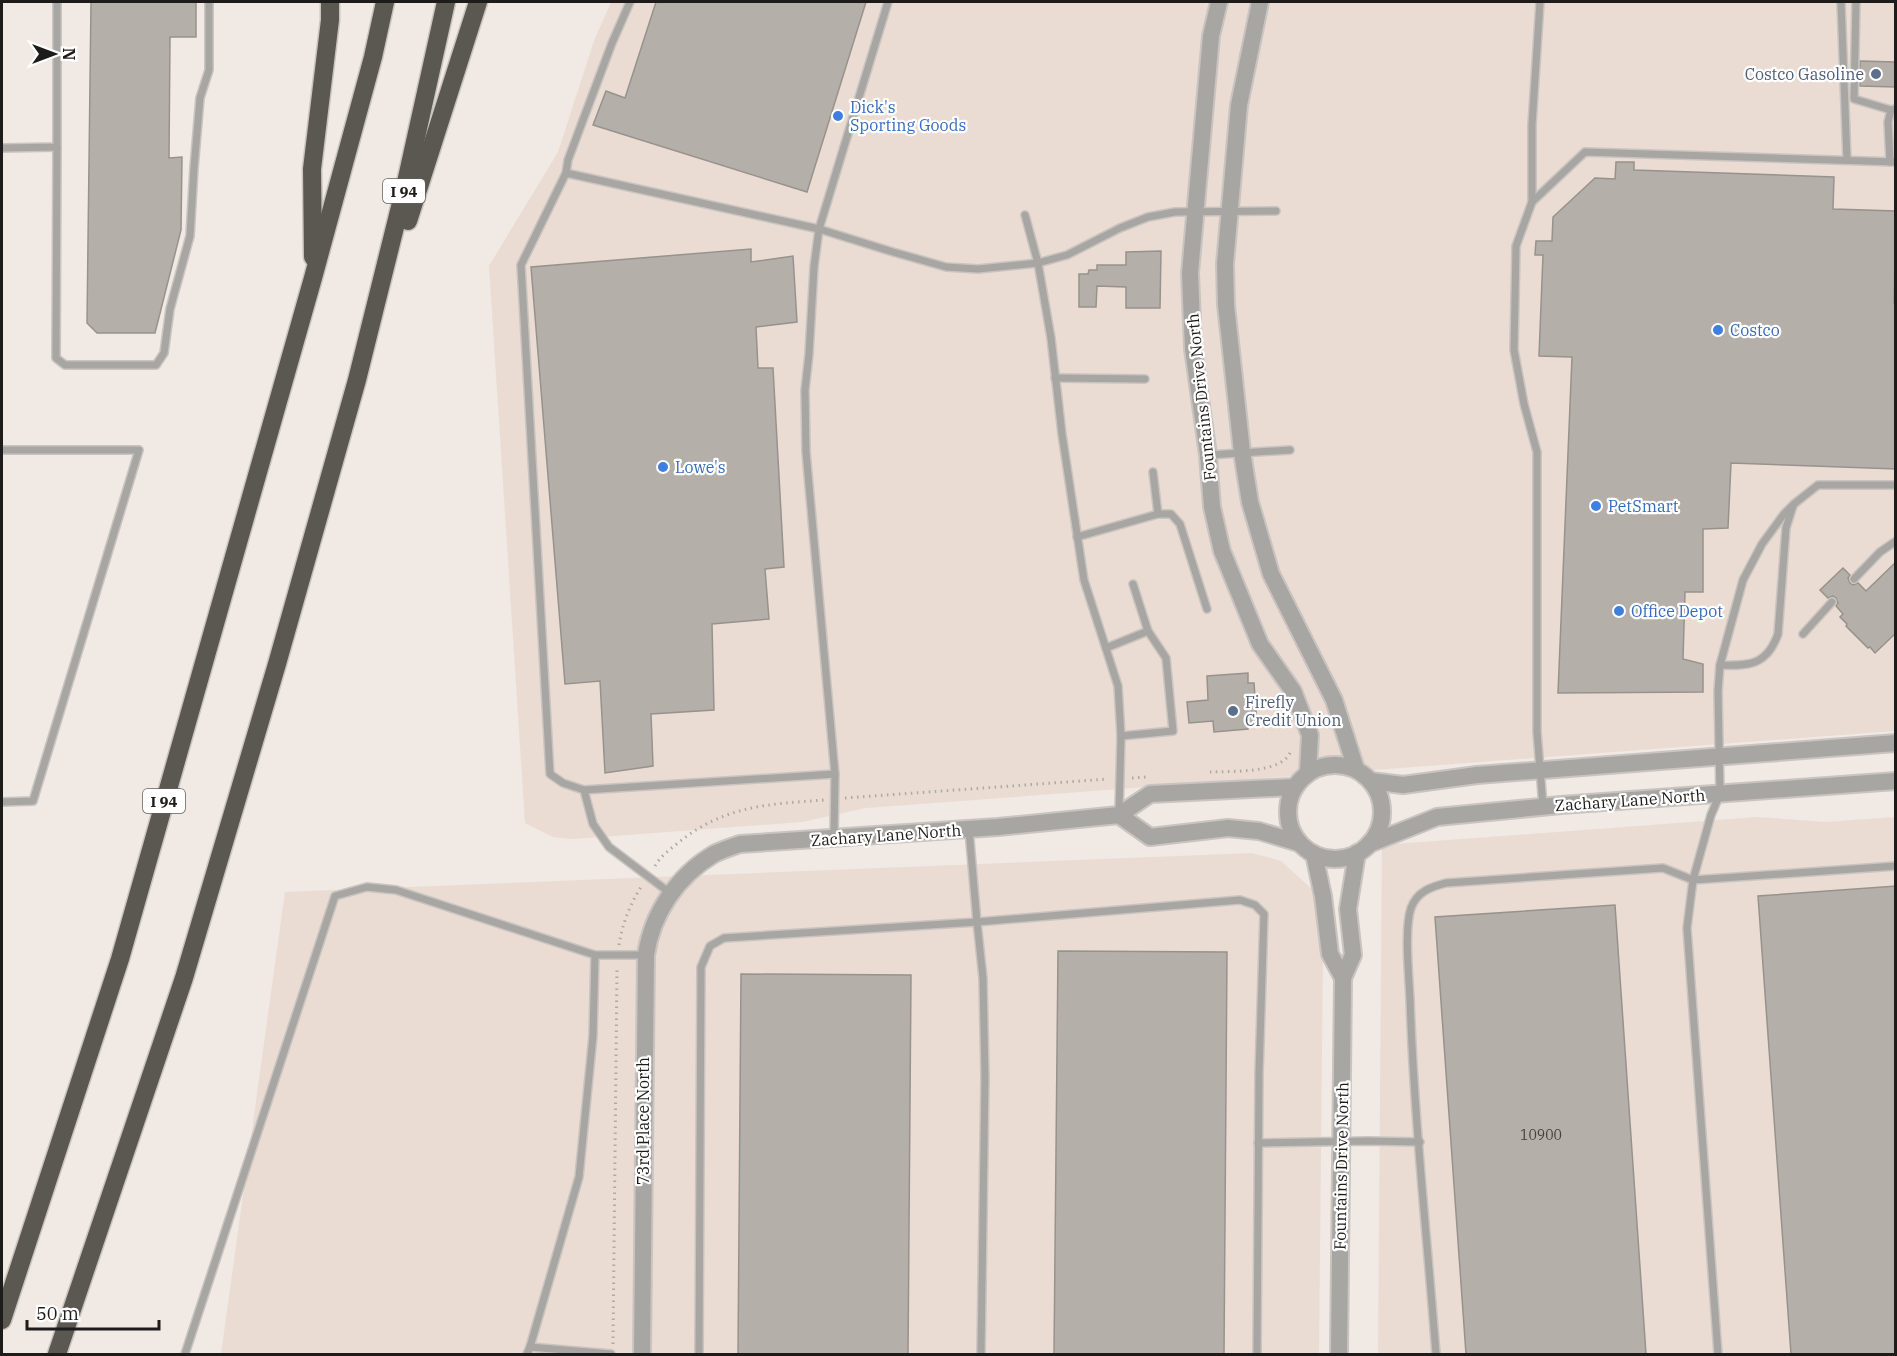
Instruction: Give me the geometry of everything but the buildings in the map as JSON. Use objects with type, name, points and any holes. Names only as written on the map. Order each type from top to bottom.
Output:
[{"type":"highway","points":[[313,278],[312,169],[330,20],[330,2]]},
{"type":"highway","name":"I 94","points":[[2,1320],[120,959],[313,278],[373,57],[385,2]]},
{"type":"highway","name":"I 94","points":[[57,1354],[184,978],[280,652],[357,380],[405,187],[446,2]]},
{"type":"highway","points":[[357,380],[478,2]]},
{"type":"street","name":"Fountains Drive North","points":[[1219,2],[1211,36],[1190,273],[1193,349],[1208,455],[1212,507],[1222,551],[1260,644],[1293,691],[1310,735],[1308,773]]},
{"type":"street","points":[[1260,2],[1239,105],[1225,264],[1226,305],[1242,452],[1250,502],[1271,574],[1334,700],[1356,770]]},
{"type":"street","points":[[1371,781],[1403,785],[1477,775],[1896,743]]},
{"type":"street","points":[[1344,765],[1356,770],[1371,781],[1378,793],[1382,806],[1382,820],[1377,833],[1363,849],[1343,858],[1328,859],[1314,855],[1299,843],[1291,830],[1288,816],[1289,801],[1294,787],[1308,773],[1319,767],[1344,765]]},
{"type":"street","name":"Zachary Lane North","points":[[1363,849],[1437,817],[1543,806],[1896,781]]},
{"type":"street","name":"Zachary Lane North","points":[[670,893],[693,868],[715,854],[740,844],[969,830],[1119,815],[1150,794],[1294,787]]},
{"type":"street","points":[[1119,815],[1150,837],[1228,828],[1259,831],[1299,843]]},
{"type":"street","name":"Fountains Drive North","points":[[1339,1354],[1343,978],[1353,955],[1348,909],[1363,849]]},
{"type":"street","name":"Fountains Drive North","points":[[1314,855],[1323,897],[1330,954],[1343,978]]},
{"type":"street","name":"73rd Place North","points":[[642,1354],[646,955],[648,939],[670,893]]},
{"type":"lane","points":[[57,2],[56,358],[65,366],[156,365],[164,353],[170,309],[190,236],[200,98],[208,70],[209,2]]},
{"type":"lane","points":[[630,2],[612,43],[568,160],[566,172],[520,265],[550,774],[562,783],[584,790],[835,774]]},
{"type":"lane","points":[[834,839],[835,774],[806,452],[805,390],[813,267],[819,229],[888,2]]},
{"type":"lane","points":[[1540,2],[1532,125],[1532,202],[1516,246],[1514,350],[1524,404],[1537,452],[1537,732],[1543,806]]},
{"type":"lane","points":[[1841,2],[1847,160]]},
{"type":"lane","points":[[1532,202],[1586,152],[1893,162],[1888,122],[1893,109],[1854,99],[1856,2]]},
{"type":"lane","points":[[2,148],[57,147]]},
{"type":"lane","points":[[566,172],[819,229],[946,267],[987,269],[1038,263],[1067,255],[1120,228],[1175,212],[1276,211]]},
{"type":"lane","points":[[1025,214],[1038,263],[1051,338],[1084,580],[1118,686],[1121,736],[1119,815]]},
{"type":"lane","points":[[1055,378],[1145,379]]},
{"type":"lane","points":[[2,450],[139,450],[33,801],[2,802]]},
{"type":"lane","points":[[1208,455],[1290,450]]},
{"type":"lane","points":[[1153,472],[1158,514]]},
{"type":"lane","points":[[1718,1354],[1687,928],[1693,880],[1711,815],[1720,794],[1718,692],[1720,665],[1743,580],[1762,544],[1784,513],[1818,485],[1896,485]]},
{"type":"lane","points":[[1720,665],[1744,666],[1762,659],[1773,648],[1778,634],[1786,528],[1794,504]]},
{"type":"lane","points":[[1077,537],[1158,514],[1171,514],[1179,524],[1207,609]]},
{"type":"lane","points":[[1854,579],[1880,552],[1896,541]]},
{"type":"lane","points":[[1121,736],[1173,731],[1166,658],[1148,631],[1133,584]]},
{"type":"lane","points":[[1803,634],[1832,603]]},
{"type":"lane","points":[[1106,648],[1148,631]]},
{"type":"lane","points":[[584,790],[593,824],[609,847],[670,893]]},
{"type":"lane","points":[[969,830],[983,978],[985,1077],[981,1354]]},
{"type":"lane","points":[[1436,1354],[1411,1036],[1408,941],[1410,910],[1418,896],[1432,886],[1446,883],[1663,868],[1693,880],[1896,866]]},
{"type":"lane","points":[[185,1354],[335,896],[367,887],[396,890],[595,955],[646,955]]},
{"type":"lane","points":[[699,1354],[701,967],[710,946],[724,939],[977,922],[1240,900],[1255,905],[1264,914],[1258,1143],[1257,1354]]},
{"type":"lane","points":[[595,955],[593,1036],[579,1177],[529,1351],[611,1354]]},
{"type":"lane","points":[[1258,1143],[1420,1142]]},
{"type":"shaded area","points":[[611,2],[1895,2],[1895,731],[866,808],[802,822],[573,839],[553,837],[525,823],[489,266],[558,152],[594,41]]},
{"type":"shaded area","points":[[1758,817],[1826,822],[1895,817],[1895,1354],[1378,1354],[1382,845]]},
{"type":"shaded area","points":[[1252,853],[1281,861],[1314,891],[1323,951],[1319,1354],[221,1354],[285,892]]},
{"type":"place","name":"Costco Gasoline","points":[[1876,74]]},
{"type":"place","name":"Dick's Sporting Goods","points":[[838,116]]},
{"type":"place","name":"Costco","points":[[1718,330]]},
{"type":"place","name":"Lowe's","points":[[663,467]]},
{"type":"place","name":"PetSmart","points":[[1596,506]]},
{"type":"place","name":"Office Depot","points":[[1619,611]]},
{"type":"place","name":"Firefly Credit Union","points":[[1233,711]]}]
